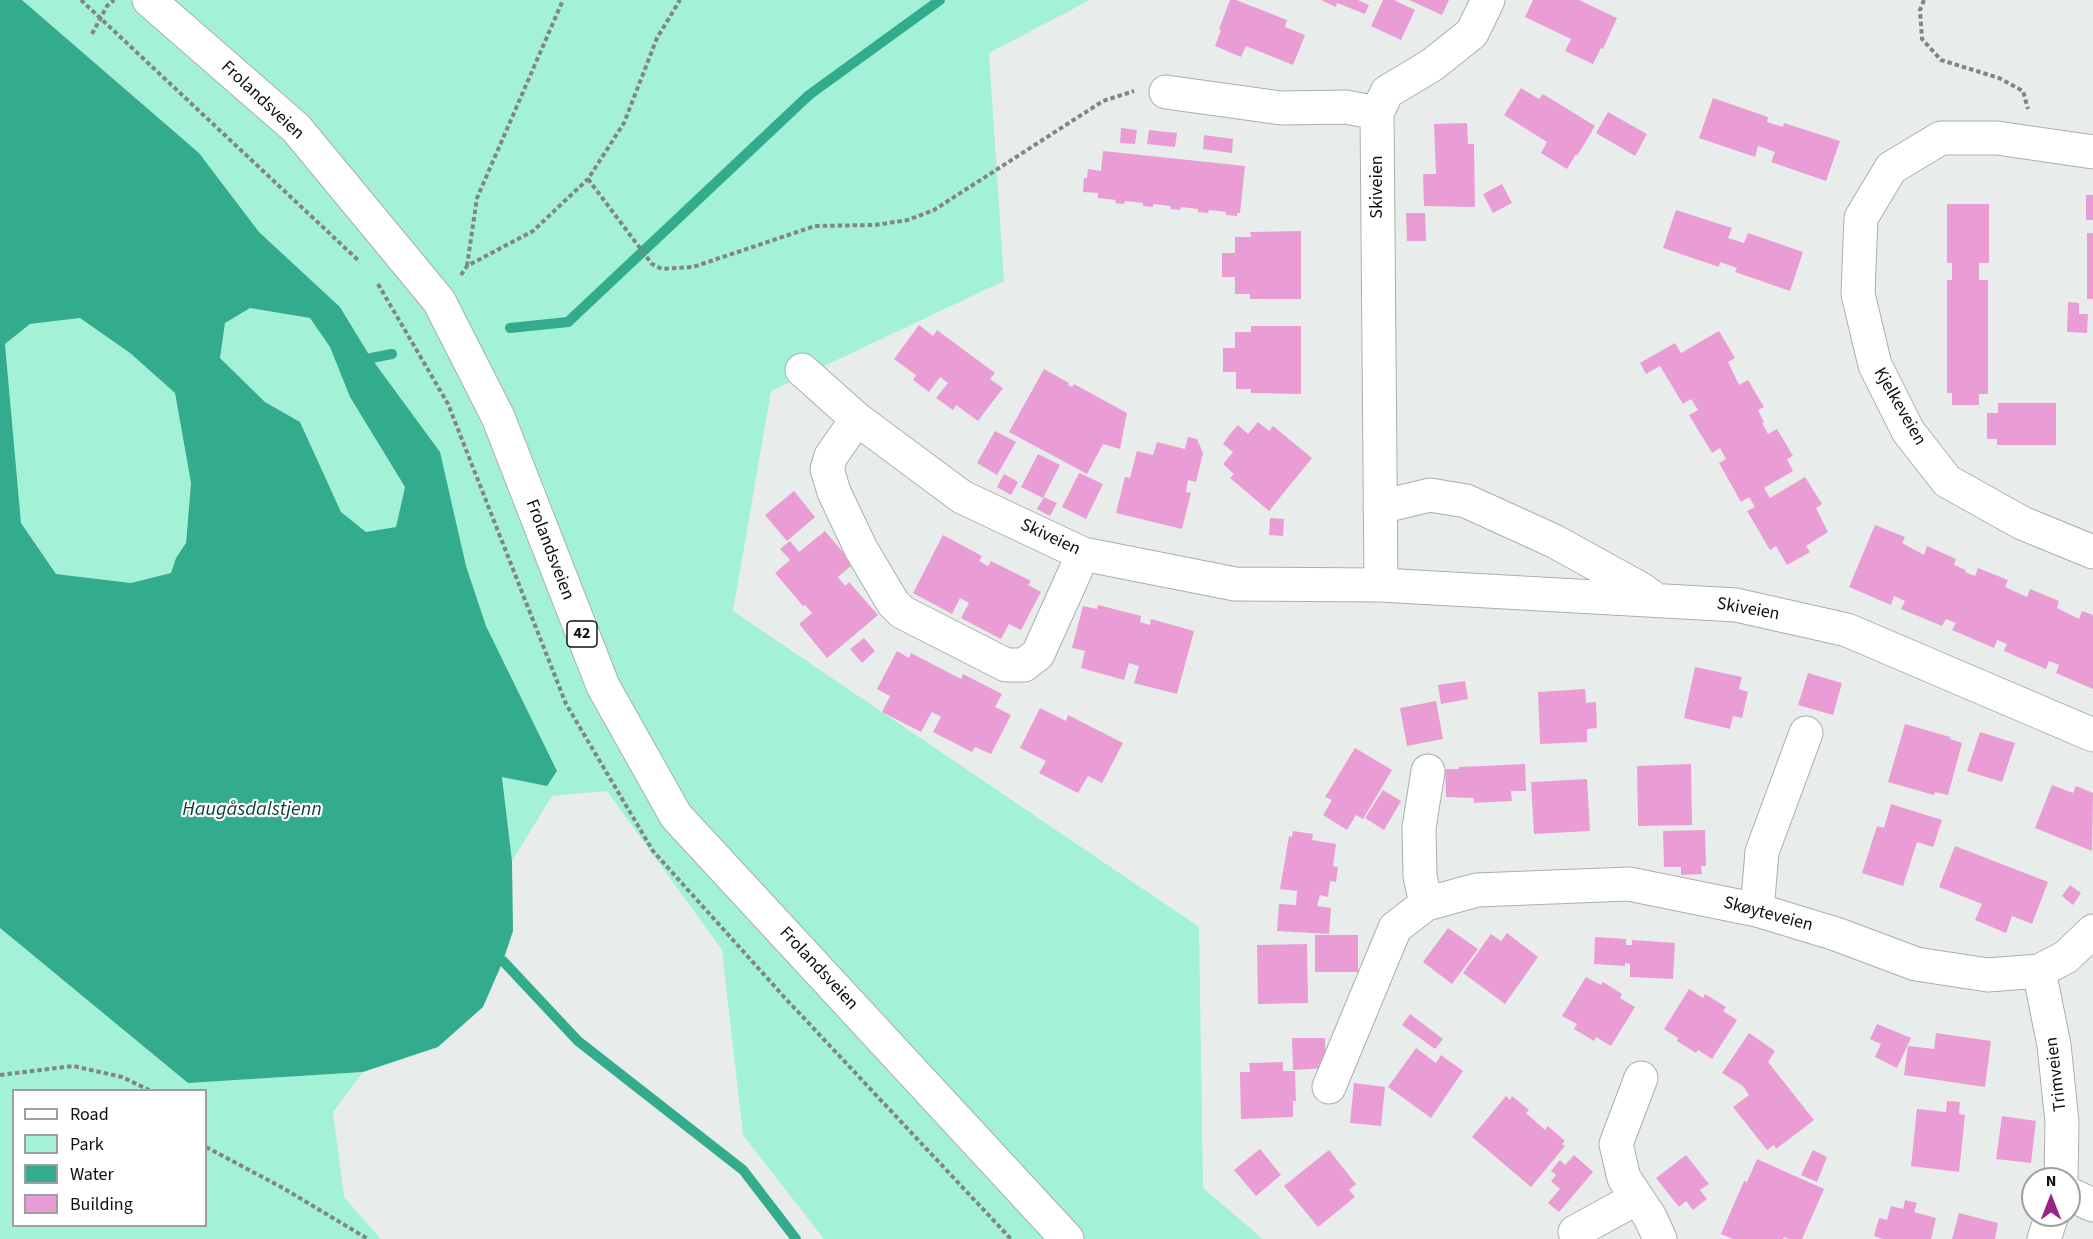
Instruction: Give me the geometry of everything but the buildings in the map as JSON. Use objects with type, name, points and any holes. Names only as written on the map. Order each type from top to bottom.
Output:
[{"type":"street","name":"Frolandsveien","points":[[149,0],[296,128],[439,301],[498,417],[603,686],[676,816],[1068,1239]]},
{"type":"street","points":[[1166,92],[1281,108],[1346,107],[1377,113],[1387,92],[1432,65],[1472,33],[1488,0]]},
{"type":"street","name":"Skiveien","points":[[1377,113],[1381,585]]},
{"type":"street","name":"Kjelkeveien","points":[[2093,152],[1997,138],[1941,138],[1892,168],[1861,218],[1858,294],[1875,365],[1908,430],[1947,481],[2022,523],[2093,552]]},
{"type":"street","name":"Skiveien","points":[[802,370],[857,419],[962,497],[1083,554],[1235,584],[1381,585],[1736,605],[1847,630],[2093,735]]},
{"type":"street","points":[[857,419],[831,456],[827,469],[834,492],[861,549],[893,603],[902,612],[1006,665],[1024,665],[1038,654],[1083,554]]},
{"type":"street","points":[[1380,507],[1430,495],[1466,501],[1554,541],[1655,599]]},
{"type":"street","points":[[1757,910],[1762,852],[1806,733]]},
{"type":"street","points":[[1426,904],[1420,876],[1419,828],[1428,771]]},
{"type":"street","name":"Skøyteveien","points":[[1329,1087],[1395,928],[1426,904],[1477,890],[1629,884],[1757,910],[1836,934],[1916,964],[1988,975],[2039,971],[2066,957],[2093,931]]},
{"type":"street","name":"Trimveien","points":[[2039,971],[2056,1056],[2062,1122],[2061,1167]]},
{"type":"street","points":[[1641,1078],[1616,1144],[1624,1178],[1650,1217],[1660,1239]]},
{"type":"street","points":[[1575,1232],[1637,1198]]},
{"type":"path","points":[[92,34],[107,6],[114,0]]},
{"type":"path","points":[[467,266],[477,198],[563,0]]},
{"type":"path","points":[[439,301],[467,266],[533,231],[588,179],[624,123],[657,38],[680,0]]},
{"type":"path","points":[[1924,0],[1920,10],[1922,39],[1941,60],[1999,78],[2023,91],[2028,110],[2028,143]]},
{"type":"path","points":[[588,179],[652,264],[662,269],[693,267],[815,226],[875,225],[908,220],[934,210],[1103,101],[1135,90],[1166,92]]},
{"type":"path","points":[[0,1076],[73,1066],[122,1077],[147,1089]]},
{"type":"path","points":[[207,1148],[283,1188],[368,1239]]},
{"type":"green space","points":[[22,0],[1090,0],[989,53],[1004,281],[771,391],[733,611],[1199,927],[1203,1188],[1263,1239],[824,1239],[743,1135],[722,950],[607,791],[552,796],[512,861],[502,776],[547,786],[557,771],[486,626],[466,566],[371,358],[340,307],[259,232],[199,153]]},
{"type":"green space","points":[[250,307],[310,318],[330,347],[350,397],[405,487],[396,527],[366,532],[341,512],[300,422],[265,402],[220,358],[225,323]]},
{"type":"green space","points":[[80,318],[130,353],[175,393],[191,483],[186,543],[176,558],[171,573],[131,583],[56,574],[21,523],[5,344],[30,324]]},
{"type":"green space","points":[[0,928],[188,1083],[363,1072],[333,1112],[344,1197],[381,1239],[0,1239]]},
{"type":"water","name":"Haugåsdalstjenn","points":[[0,0],[22,0],[199,153],[259,232],[340,307],[371,358],[440,452],[466,566],[486,626],[557,771],[547,786],[502,777],[512,861],[513,931],[483,1007],[438,1047],[363,1072],[188,1083],[0,928]],"holes":[[[250,308],[310,318],[330,347],[350,397],[405,487],[396,527],[366,532],[341,512],[300,422],[265,402],[220,358],[225,323]],[[80,318],[130,353],[175,393],[191,483],[186,543],[176,558],[171,573],[131,583],[56,574],[21,523],[5,344],[30,324]]]},
{"type":"waterway","points":[[510,328],[568,322],[809,95],[940,0]]},
{"type":"waterway","points":[[371,358],[392,354]]},
{"type":"waterway","points":[[503,961],[578,1041],[743,1170],[796,1239]]}]
